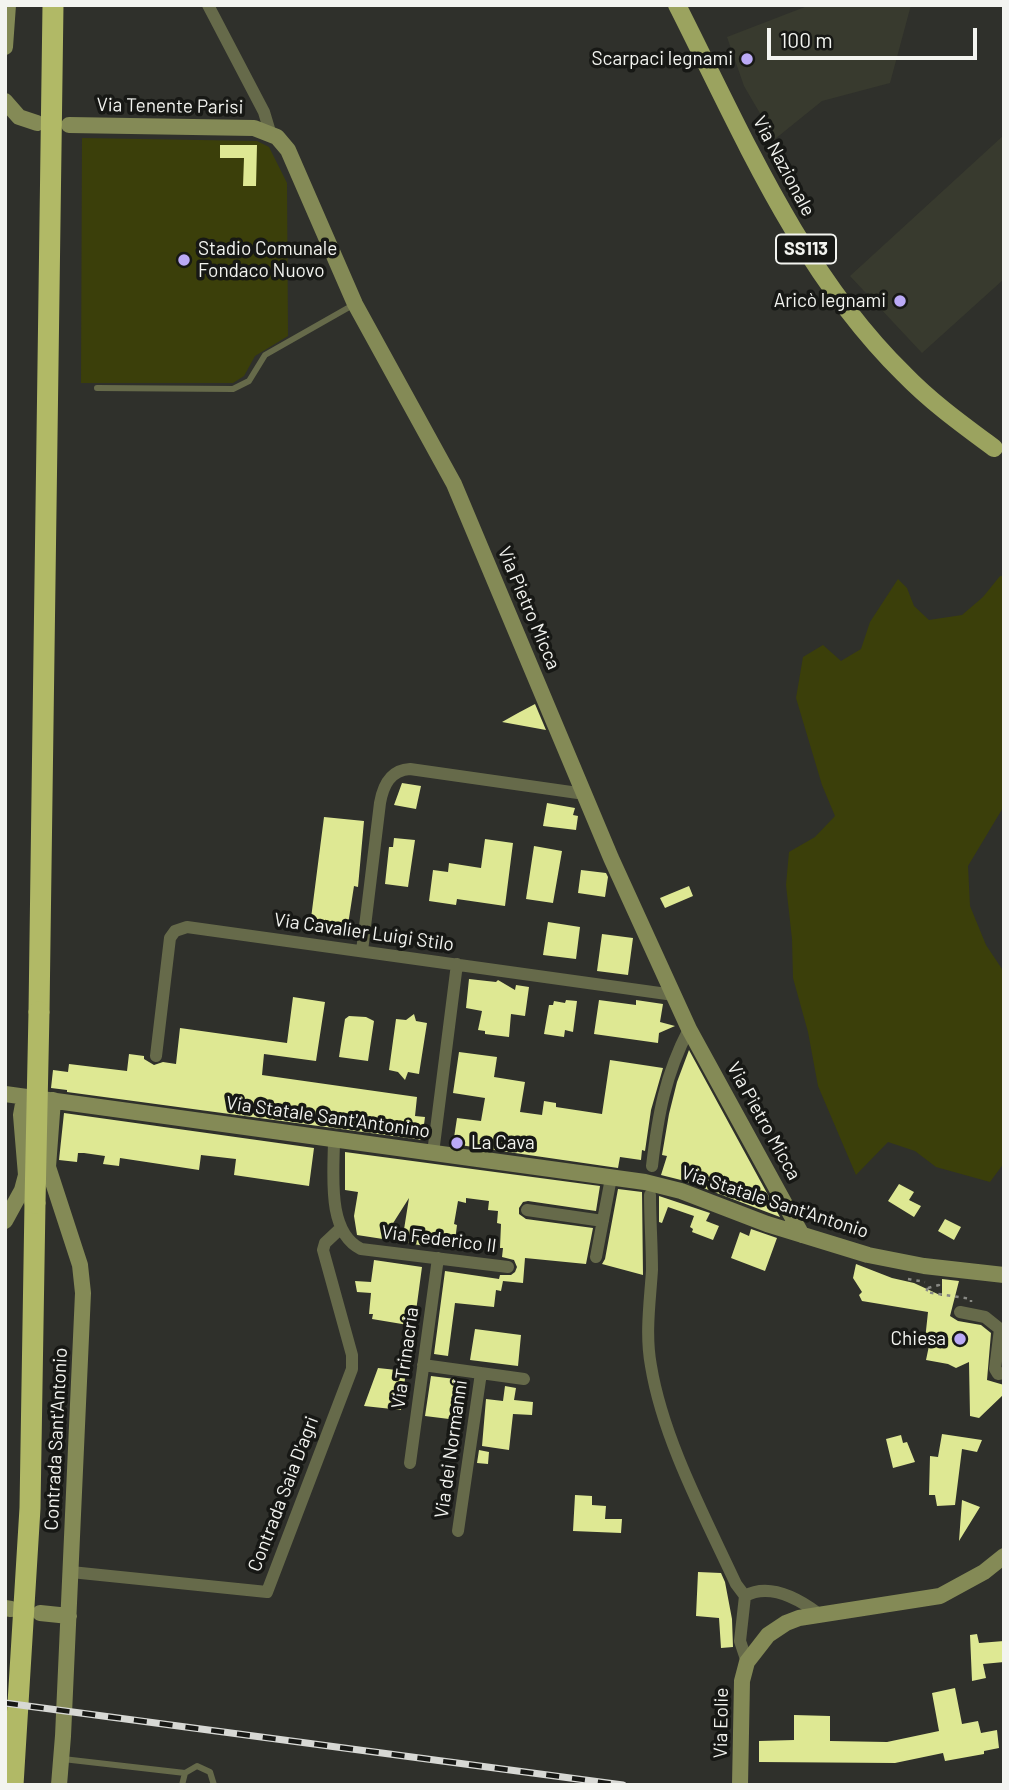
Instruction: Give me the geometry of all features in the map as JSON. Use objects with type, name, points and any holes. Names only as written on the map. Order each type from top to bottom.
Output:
[{"type":"highway","points":[[13,1785],[30,1508],[29,1197],[39,1012],[53,5]]},
{"type":"main road","name":"Via Nazionale","points":[[677,5],[796,232],[833,290],[903,374],[952,417],[994,448]]},
{"type":"street","points":[[5,47],[8,5]]},
{"type":"street","name":"Via Pietro Micca","points":[[208,5],[264,112],[270,132],[288,150],[355,304],[454,484],[611,858],[689,1029],[802,1234]]},
{"type":"street","points":[[5,101],[19,117],[37,123]]},
{"type":"street","name":"Via Tenente Parisi","points":[[69,125],[246,127],[270,132]]},
{"type":"street","points":[[362,951],[383,789],[401,769],[584,794]]},
{"type":"street","name":"Via Cavalier Luigi Stilo","points":[[156,1056],[169,946],[175,931],[181,928],[198,928],[674,995]]},
{"type":"street","points":[[433,1153],[457,964]]},
{"type":"street","points":[[652,1166],[665,1084],[689,1029]]},
{"type":"street","name":"Via Statale Sant'Antonino","points":[[5,1094],[611,1178],[651,1188]]},
{"type":"street","points":[[29,1197],[22,1122],[23,1104],[31,1097]]},
{"type":"street","points":[[5,1100],[22,1122]]},
{"type":"street","name":"Contrada Sant'Antonio","points":[[53,1100],[48,1167],[80,1265],[83,1293],[59,1785]]},
{"type":"street","points":[[334,1138],[333,1194],[341,1228]]},
{"type":"street","points":[[596,1257],[611,1178]]},
{"type":"street","points":[[651,1188],[652,1266],[648,1329],[650,1363],[670,1433],[736,1584],[745,1596],[740,1641],[747,1662]]},
{"type":"street","name":"Via Statale Sant'Antonio","points":[[651,1188],[889,1260],[1004,1275]]},
{"type":"street","points":[[5,1221],[29,1197],[55,1192]]},
{"type":"street","points":[[527,1210],[603,1221]]},
{"type":"street","name":"Via Federico II","points":[[341,1228],[345,1238],[361,1249],[508,1267]]},
{"type":"street","name":"Contrada Saia D'agri","points":[[71,1572],[267,1592],[352,1369],[352,1355],[323,1250],[325,1243],[341,1228]]},
{"type":"street","name":"Via Trinacria","points":[[410,1463],[438,1258]]},
{"type":"street","points":[[964,1313],[985,1317],[1000,1329],[995,1369],[998,1374],[1004,1373]]},
{"type":"street","name":"Via dei Normanni","points":[[423,1365],[524,1379]]},
{"type":"street","name":"Via dei Normanni","points":[[458,1531],[481,1373]]},
{"type":"street","points":[[747,1662],[760,1643],[777,1628],[819,1614],[918,1602],[940,1596],[984,1572],[1004,1556]]},
{"type":"street","points":[[745,1596],[755,1590],[785,1595],[803,1602],[819,1614]]},
{"type":"street","points":[[40,1613],[69,1616]]},
{"type":"street","name":"Via Eolie","points":[[740,1785],[742,1681],[747,1662]]},
{"type":"lane","points":[[97,388],[233,389],[249,381],[265,355],[355,304]]},
{"type":"lane","points":[[61,1758],[185,1773]]},
{"type":"lane","points":[[182,1785],[185,1773],[192,1767],[202,1766],[210,1772],[214,1785]]},
{"type":"path","points":[[921,1283],[938,1282],[939,1285],[928,1288],[926,1292],[971,1299],[964,1313]]},
{"type":"shaded area","points":[[810,5],[911,5],[890,83],[822,101],[775,139],[744,86],[727,37]]},
{"type":"shaded area","points":[[1004,135],[1004,279],[922,353],[850,276]]},
{"type":"green space","name":"Stadio Comunale Fondaco Nuovo","points":[[82,138],[257,141],[269,147],[287,183],[288,336],[255,356],[244,376],[233,383],[81,383]]},
{"type":"green space","points":[[1000,576],[1004,576],[1004,806],[968,866],[970,906],[986,945],[1004,972],[1004,1163],[990,1182],[936,1167],[915,1151],[888,1142],[856,1175],[818,1086],[808,1032],[793,978],[786,885],[789,852],[815,837],[835,816],[822,785],[796,698],[803,657],[823,645],[841,661],[861,649],[870,622],[898,579],[907,588],[914,606],[929,620],[962,615],[983,597]]},
{"type":"building","points":[[220,145],[257,145],[256,186],[243,186],[244,158],[220,158]]},
{"type":"building","points":[[535,704],[546,730],[502,722],[518,713]]},
{"type":"building","points":[[402,783],[421,786],[416,809],[394,805]]},
{"type":"building","points":[[547,803],[575,808],[573,815],[578,816],[576,830],[543,826]]},
{"type":"building","points":[[324,817],[364,821],[358,887],[354,886],[347,931],[310,926]]},
{"type":"building","points":[[394,838],[415,840],[408,887],[385,884],[389,847],[393,847]]},
{"type":"building","points":[[485,839],[513,843],[505,906],[457,899],[456,905],[429,901],[433,870],[448,872],[449,863],[481,868]]},
{"type":"building","points":[[534,846],[562,851],[553,903],[526,899]]},
{"type":"building","points":[[581,870],[606,873],[608,877],[605,897],[578,893]]},
{"type":"building","points":[[689,886],[693,896],[665,908],[660,898]]},
{"type":"building","points":[[548,922],[580,927],[576,959],[543,955]]},
{"type":"building","points":[[602,934],[633,938],[628,975],[597,971]]},
{"type":"building","points":[[469,979],[498,980],[515,990],[516,985],[529,987],[525,1016],[511,1014],[509,1037],[485,1034],[485,1031],[478,1030],[482,1011],[466,1008]]},
{"type":"building","points":[[293,997],[325,1002],[316,1061],[264,1054],[262,1075],[417,1097],[415,1116],[425,1117],[422,1140],[51,1088],[53,1070],[68,1072],[69,1064],[127,1071],[129,1054],[144,1056],[144,1059],[154,1065],[163,1062],[176,1064],[180,1028],[287,1043]]},
{"type":"building","points":[[566,1000],[577,1001],[573,1032],[565,1030],[564,1037],[544,1034],[549,1005],[553,1005],[554,1001],[565,1003]]},
{"type":"building","points":[[599,1000],[636,1005],[636,1000],[663,1004],[660,1022],[675,1026],[659,1033],[658,1043],[594,1034]]},
{"type":"building","points":[[414,1014],[416,1021],[427,1023],[419,1074],[408,1072],[405,1080],[398,1072],[389,1070],[396,1019],[406,1020]]},
{"type":"building","points":[[349,1016],[366,1017],[374,1021],[368,1061],[339,1057],[345,1019]]},
{"type":"building","points":[[689,1050],[780,1217],[685,1181],[661,1175],[667,1156],[662,1155],[669,1114]]},
{"type":"building","points":[[459,1052],[497,1057],[494,1077],[525,1082],[520,1112],[542,1115],[544,1101],[556,1103],[556,1107],[602,1114],[610,1060],[663,1068],[641,1160],[620,1157],[618,1168],[453,1144],[457,1118],[481,1121],[485,1098],[453,1093]]},
{"type":"building","points":[[64,1113],[314,1148],[309,1186],[234,1175],[236,1159],[201,1155],[199,1170],[120,1158],[119,1166],[103,1164],[105,1156],[84,1153],[78,1153],[77,1162],[59,1160]]},
{"type":"building","points":[[345,1152],[600,1186],[596,1211],[528,1201],[523,1202],[519,1208],[519,1214],[526,1219],[593,1228],[586,1264],[525,1258],[523,1283],[503,1281],[501,1291],[496,1290],[494,1307],[455,1303],[448,1356],[434,1354],[445,1271],[499,1279],[500,1275],[511,1275],[515,1272],[517,1267],[514,1260],[502,1257],[498,1211],[488,1210],[489,1201],[466,1198],[466,1203],[458,1201],[454,1224],[457,1225],[455,1241],[426,1237],[425,1246],[402,1242],[409,1198],[383,1239],[357,1235],[354,1216],[358,1192],[345,1190]]},
{"type":"building","points":[[899,1184],[914,1192],[909,1200],[921,1206],[914,1217],[888,1201]]},
{"type":"building","points":[[618,1189],[642,1192],[643,1275],[602,1264]]},
{"type":"building","points":[[659,1196],[710,1213],[706,1221],[719,1226],[713,1240],[692,1232],[690,1227],[694,1216],[668,1207],[662,1223],[659,1222]]},
{"type":"building","points":[[945,1219],[961,1227],[954,1240],[938,1231]]},
{"type":"building","points":[[751,1229],[777,1238],[765,1271],[731,1258],[740,1232],[749,1236]]},
{"type":"building","points":[[374,1260],[422,1267],[414,1326],[372,1319],[373,1314],[369,1314],[371,1293],[357,1292],[355,1281],[371,1282]]},
{"type":"building","points":[[856,1264],[914,1283],[942,1296],[942,1279],[959,1281],[950,1316],[958,1321],[981,1325],[991,1333],[987,1380],[1004,1385],[1004,1394],[979,1418],[970,1416],[969,1362],[956,1368],[926,1360],[930,1341],[925,1340],[928,1312],[862,1301],[859,1295],[862,1292],[853,1278]]},
{"type":"building","points":[[475,1329],[521,1335],[518,1366],[470,1360]]},
{"type":"building","points":[[378,1368],[406,1371],[401,1410],[364,1406]]},
{"type":"building","points":[[431,1376],[463,1380],[457,1420],[425,1416]]},
{"type":"building","points":[[505,1386],[516,1388],[514,1400],[533,1402],[532,1415],[513,1414],[509,1450],[482,1446],[486,1399],[503,1401]]},
{"type":"building","points":[[942,1434],[982,1440],[977,1452],[962,1449],[955,1505],[937,1506],[935,1495],[929,1495],[930,1456],[938,1457]]},
{"type":"building","points":[[901,1435],[903,1443],[907,1442],[915,1462],[893,1468],[886,1439]]},
{"type":"building","points":[[479,1450],[489,1452],[488,1464],[477,1463]]},
{"type":"building","points":[[575,1495],[592,1496],[592,1505],[606,1506],[605,1519],[622,1519],[621,1533],[573,1531]]},
{"type":"building","points":[[962,1500],[980,1507],[959,1541]]},
{"type":"building","points":[[698,1572],[721,1573],[732,1619],[733,1647],[721,1648],[719,1618],[696,1616]]},
{"type":"building","points":[[977,1634],[979,1643],[1004,1641],[1004,1662],[983,1664],[986,1678],[972,1681],[970,1635]]},
{"type":"building","points":[[955,1688],[962,1724],[978,1721],[981,1733],[997,1730],[999,1748],[984,1751],[984,1754],[945,1761],[943,1753],[895,1763],[759,1762],[759,1741],[794,1740],[794,1715],[830,1716],[830,1741],[887,1742],[939,1731],[932,1693]]},
{"type":"railway","points":[[5,1703],[623,1785]]},
{"type":"place","name":"Scarpaci legnami","points":[[747,59]]},
{"type":"place","name":"Stadio Comunale Fondaco Nuovo","points":[[184,260]]},
{"type":"place","name":"Aricò legnami","points":[[900,301]]},
{"type":"place","name":"La Cava","points":[[457,1143]]},
{"type":"place","name":"Chiesa","points":[[960,1339]]}]
